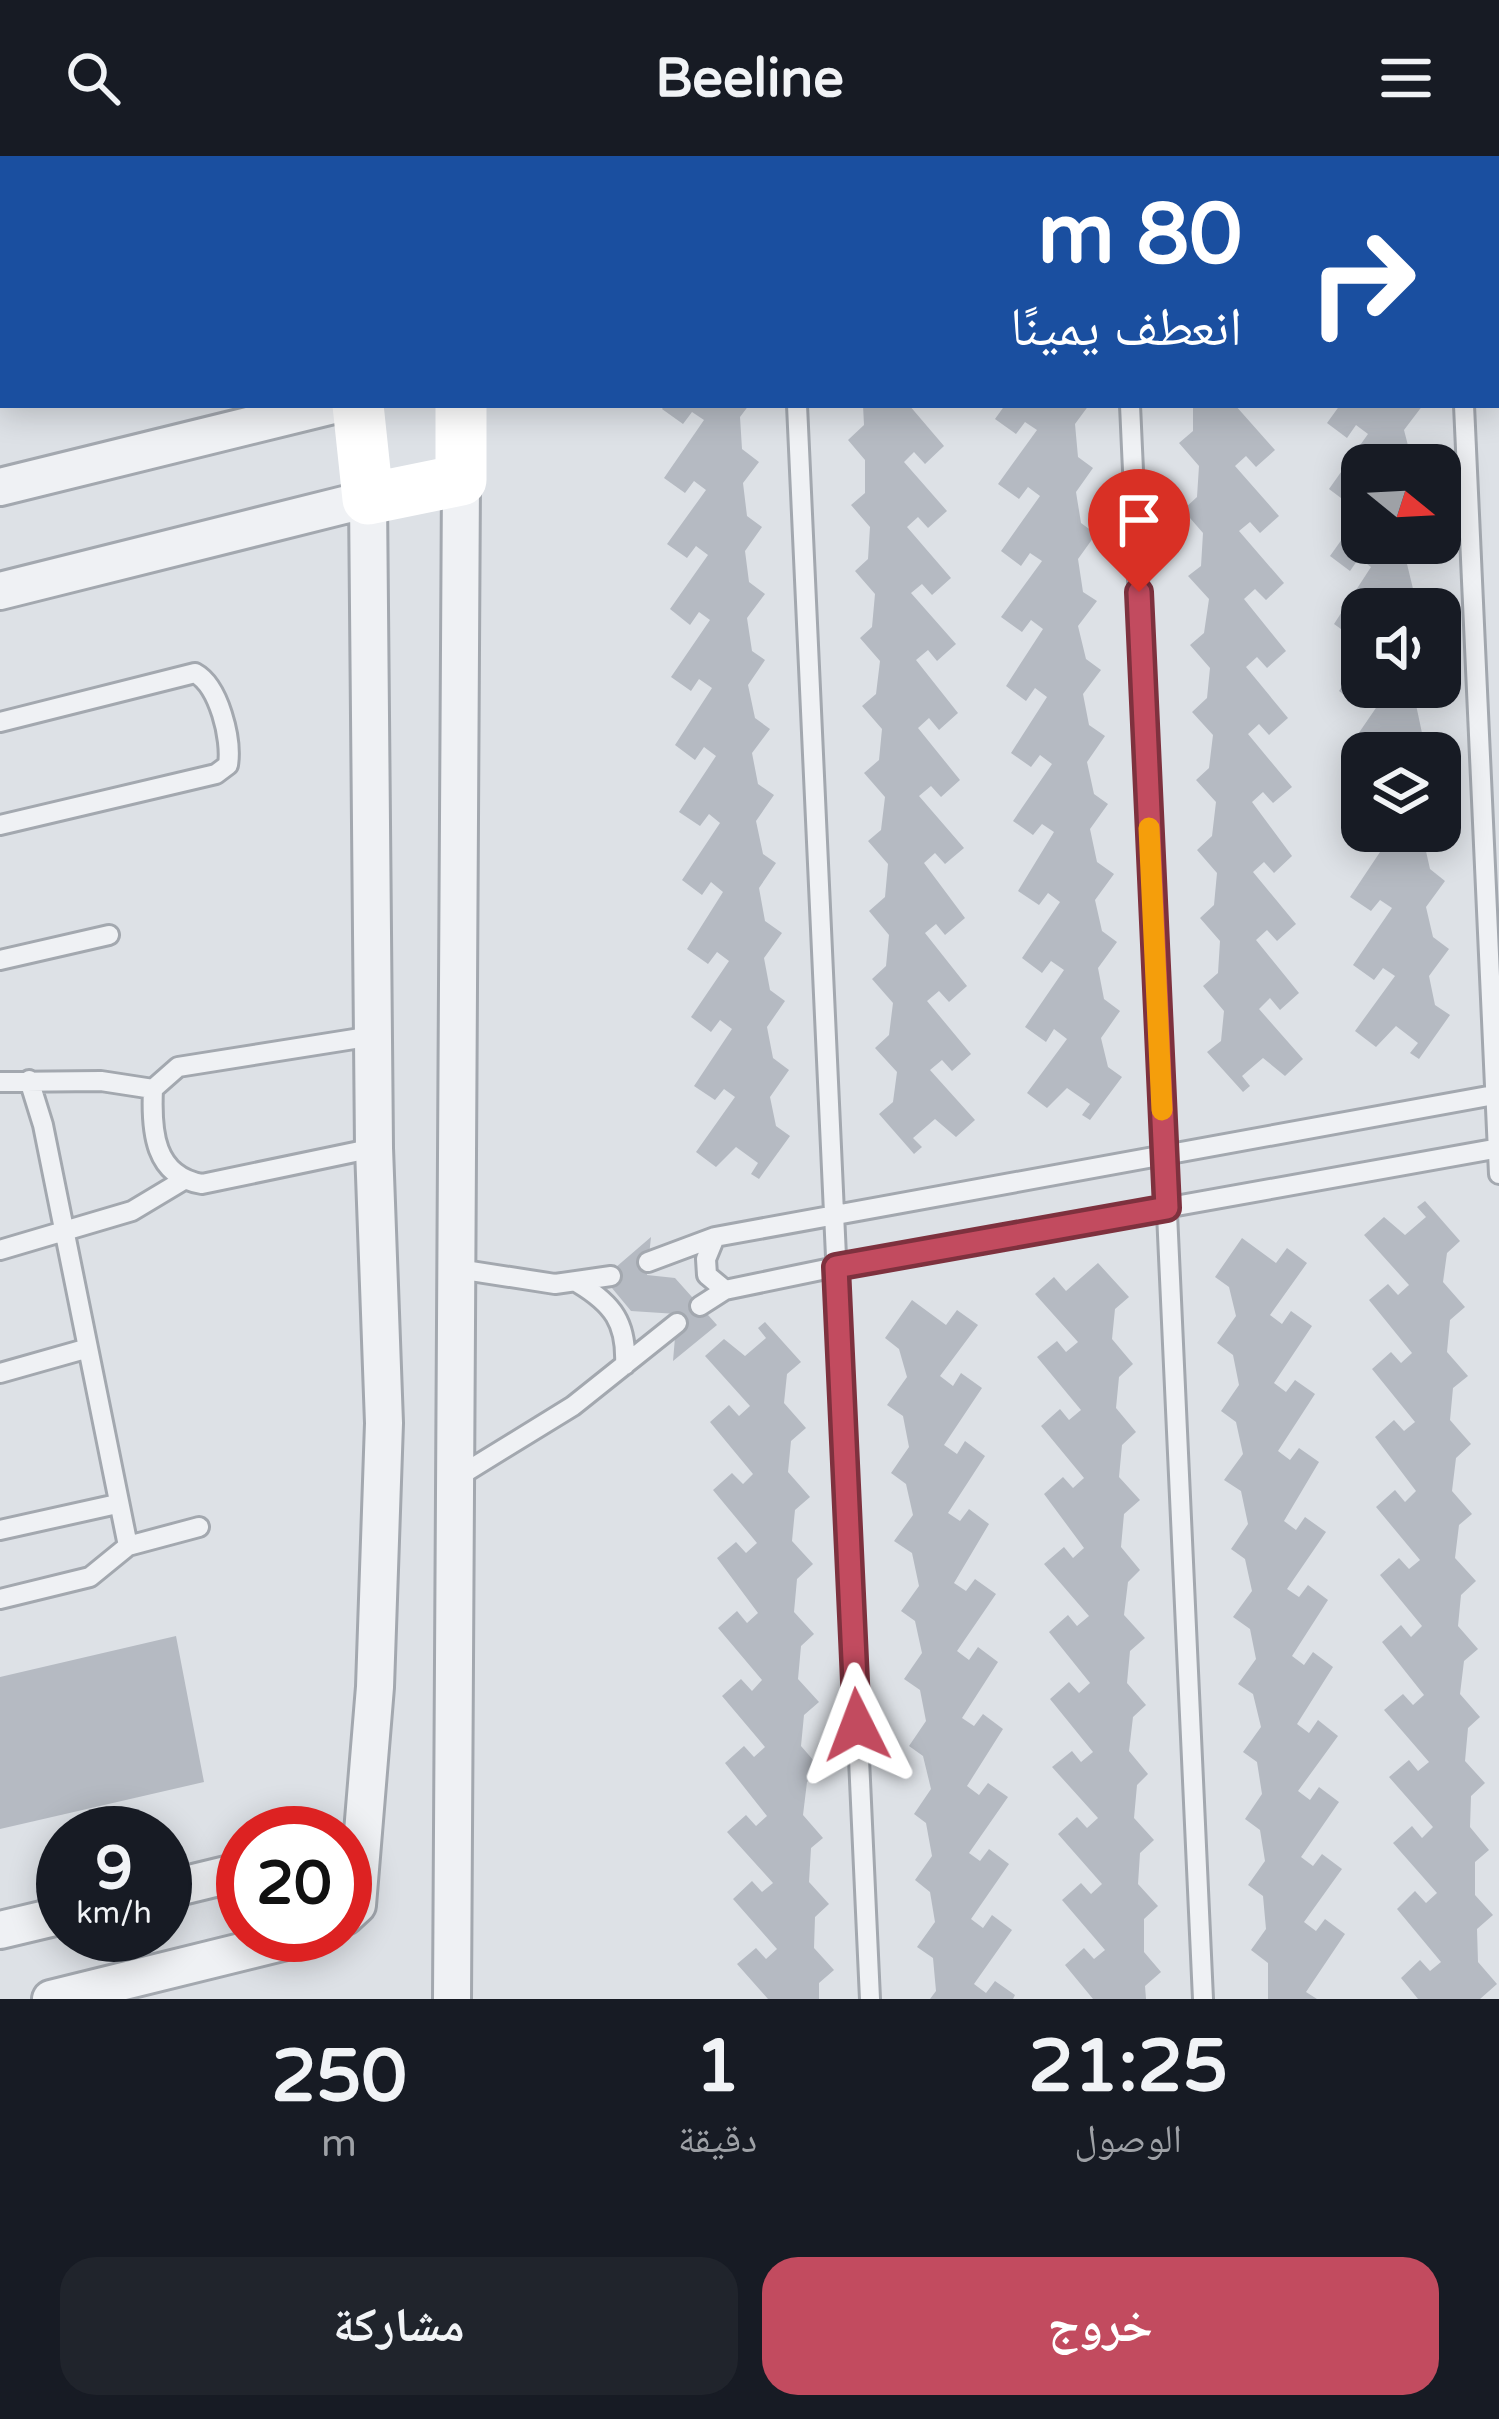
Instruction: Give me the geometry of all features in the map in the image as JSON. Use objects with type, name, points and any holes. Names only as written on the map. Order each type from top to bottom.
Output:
[{"type":"street","points":[[0,487],[321,408]]},
{"type":"street","points":[[358,408],[368,499],[374,1148],[384,1423],[375,1687],[359,1806]]},
{"type":"street","points":[[452,1999],[461,408]]},
{"type":"street","points":[[0,591],[461,480]]},
{"type":"street","points":[[0,1930],[36,1921]]},
{"type":"street","points":[[51,1999],[216,1958]]},
{"type":"lane","points":[[797,408],[870,1999]]},
{"type":"lane","points":[[1130,408],[1203,1999]]},
{"type":"lane","points":[[1464,408],[1499,1174]]},
{"type":"lane","points":[[0,722],[195,673],[213,689],[230,754],[228,765],[216,774],[0,825]]},
{"type":"lane","points":[[0,960],[109,935]]},
{"type":"lane","points":[[373,1036],[178,1067],[153,1089],[151,1126],[163,1164],[182,1181],[202,1184],[374,1148]]},
{"type":"lane","points":[[29,1080],[43,1125],[128,1546]]},
{"type":"lane","points":[[0,1081],[101,1081],[153,1089]]},
{"type":"lane","points":[[648,1262],[715,1237],[1497,1094]]},
{"type":"lane","points":[[700,1306],[724,1290],[836,1267],[1498,1148]]},
{"type":"lane","points":[[0,1250],[132,1211],[182,1181]]},
{"type":"lane","points":[[715,1237],[706,1258],[707,1275],[724,1290]]},
{"type":"lane","points":[[458,1269],[555,1284],[610,1276]]},
{"type":"lane","points":[[576,1282],[612,1306],[626,1337],[625,1365]]},
{"type":"lane","points":[[457,1478],[573,1406],[676,1323]]},
{"type":"lane","points":[[0,1373],[85,1349]]},
{"type":"lane","points":[[0,1530],[117,1504]]},
{"type":"lane","points":[[0,1598],[90,1577],[128,1546],[199,1528]]},
{"type":"building","points":[[747,408],[740,417],[742,449],[759,462],[743,483],[747,516],[762,527],[745,551],[749,582],[765,594],[747,618],[752,651],[765,660],[748,685],[755,718],[770,729],[752,753],[758,784],[774,795],[756,821],[763,854],[776,863],[759,888],[765,921],[782,933],[764,958],[770,990],[785,1001],[767,1027],[773,1058],[789,1070],[770,1097],[776,1126],[790,1136],[759,1179],[751,1174],[758,1163],[736,1147],[716,1167],[696,1152],[735,1097],[724,1089],[715,1100],[694,1086],[732,1029],[720,1020],[711,1032],[691,1017],[729,961],[717,952],[708,964],[687,949],[723,892],[711,882],[702,895],[682,880],[720,823],[709,814],[700,826],[679,812],[716,756],[704,747],[695,760],[675,745],[712,688],[699,679],[691,691],[671,677],[710,620],[699,612],[690,625],[670,609],[708,555],[696,546],[687,558],[667,544],[706,490],[694,481],[685,493],[664,478],[704,420],[692,412],[683,424],[662,409]]},
{"type":"building","points":[[863,408],[912,408],[944,446],[925,464],[914,452],[904,462],[947,511],[928,528],[918,517],[907,527],[951,578],[932,595],[922,584],[911,593],[956,644],[937,661],[928,650],[916,660],[958,713],[939,730],[929,718],[918,728],[960,780],[941,797],[931,786],[919,796],[964,848],[945,864],[935,853],[924,863],[965,918],[945,935],[936,924],[925,933],[967,986],[949,1002],[939,991],[927,1001],[971,1054],[952,1071],[942,1060],[930,1070],[975,1120],[956,1137],[935,1119],[913,1138],[922,1147],[914,1154],[879,1114],[893,1102],[897,1072],[875,1048],[889,1035],[893,1003],[872,979],[886,966],[889,935],[869,911],[885,897],[888,864],[868,841],[881,830],[885,797],[864,773],[879,760],[882,729],[862,706],[876,694],[880,661],[860,638],[872,627],[875,594],[855,571],[868,559],[870,527],[851,505],[865,493],[865,460],[848,440],[864,425]]},
{"type":"building","points":[[1003,408],[1087,408],[1075,424],[1078,457],[1093,468],[1076,492],[1081,523],[1096,534],[1078,559],[1083,592],[1097,601],[1078,626],[1086,659],[1101,670],[1083,694],[1089,725],[1105,736],[1087,762],[1094,794],[1108,804],[1090,829],[1097,862],[1114,874],[1095,900],[1102,931],[1117,942],[1098,968],[1104,999],[1120,1011],[1101,1038],[1108,1067],[1122,1077],[1090,1120],[1082,1115],[1090,1104],[1067,1088],[1047,1108],[1027,1093],[1067,1039],[1054,1029],[1046,1042],[1025,1027],[1064,970],[1051,961],[1042,973],[1022,958],[1060,902],[1048,893],[1039,905],[1018,891],[1054,832],[1042,824],[1033,835],[1013,821],[1052,764],[1040,755],[1031,767],[1011,753],[1047,697],[1035,688],[1026,701],[1006,686],[1043,629],[1031,620],[1022,632],[1001,617],[1042,561],[1030,553],[1021,566],[1001,551],[1040,496],[1028,487],[1019,499],[998,484],[1037,430],[1025,422],[1016,434],[995,419]]},
{"type":"building","points":[[1193,408],[1238,408],[1275,450],[1256,467],[1246,456],[1235,466],[1279,516],[1260,533],[1250,522],[1239,531],[1284,583],[1266,600],[1255,589],[1244,599],[1286,651],[1267,668],[1257,657],[1246,667],[1288,718],[1269,735],[1259,724],[1248,734],[1292,787],[1273,803],[1263,792],[1252,802],[1292,856],[1274,873],[1264,862],[1253,872],[1296,924],[1277,941],[1267,930],[1256,940],[1299,993],[1280,1010],[1270,998],[1259,1009],[1303,1059],[1285,1076],[1263,1058],[1242,1076],[1250,1086],[1243,1092],[1207,1052],[1221,1041],[1224,1011],[1203,986],[1218,973],[1220,941],[1200,918],[1214,905],[1217,873],[1197,850],[1212,836],[1216,802],[1196,780],[1209,768],[1213,735],[1192,712],[1207,698],[1210,668],[1190,645],[1204,633],[1209,599],[1188,576],[1201,566],[1203,533],[1183,510],[1197,497],[1199,466],[1179,443],[1193,431]]},
{"type":"building","points":[[1338,408],[1421,408],[1404,430],[1408,444],[1361,444],[1368,434],[1356,425],[1347,438],[1327,423]]},
{"type":"building","points":[[1341,472],[1341,498],[1329,489]]},
{"type":"building","points":[[1341,541],[1341,564],[1355,564],[1350,571],[1330,556]]},
{"type":"building","points":[[1367,564],[1407,564],[1413,588],[1357,588],[1371,567]]},
{"type":"building","points":[[1376,708],[1417,708],[1422,732],[1359,732]]},
{"type":"building","points":[[1380,852],[1426,852],[1430,869],[1445,881],[1426,907],[1433,937],[1449,949],[1429,976],[1435,1005],[1450,1015],[1419,1059],[1410,1053],[1418,1043],[1396,1026],[1376,1047],[1355,1031],[1395,976],[1383,968],[1374,980],[1353,965],[1392,908],[1380,900],[1371,911],[1350,897]]},
{"type":"building","points":[[1425,1201],[1460,1241],[1447,1253],[1443,1282],[1465,1307],[1450,1320],[1447,1352],[1468,1376],[1453,1388],[1450,1420],[1471,1444],[1456,1458],[1452,1491],[1472,1514],[1459,1525],[1455,1558],[1476,1581],[1461,1595],[1458,1626],[1478,1649],[1464,1661],[1460,1694],[1480,1717],[1468,1728],[1465,1761],[1485,1783],[1471,1796],[1470,1827],[1489,1850],[1475,1862],[1475,1895],[1493,1915],[1477,1929],[1478,1962],[1497,1984],[1480,1999],[1418,1999],[1401,1978],[1420,1960],[1430,1971],[1441,1962],[1397,1909],[1415,1891],[1426,1903],[1437,1893],[1393,1843],[1412,1826],[1422,1838],[1433,1827],[1389,1777],[1409,1760],[1418,1771],[1429,1762],[1384,1710],[1403,1694],[1413,1705],[1424,1695],[1382,1642],[1401,1625],[1411,1637],[1422,1626],[1380,1575],[1399,1558],[1409,1569],[1420,1560],[1376,1507],[1395,1490],[1405,1502],[1416,1491],[1375,1437],[1394,1420],[1404,1431],[1415,1422],[1372,1369],[1391,1352],[1401,1363],[1412,1353],[1369,1300],[1388,1284],[1398,1295],[1409,1285],[1364,1235],[1384,1217],[1405,1235],[1426,1217],[1417,1207]]},
{"type":"building","points":[[651,1237],[647,1275],[675,1278],[717,1325],[673,1361],[677,1314],[631,1311],[607,1282],[608,1274]]},
{"type":"building","points":[[1242,1238],[1276,1263],[1287,1248],[1307,1263],[1270,1315],[1282,1324],[1291,1311],[1312,1326],[1274,1383],[1286,1392],[1295,1380],[1315,1394],[1278,1451],[1290,1460],[1299,1448],[1319,1462],[1284,1521],[1296,1530],[1305,1517],[1326,1532],[1287,1589],[1299,1597],[1308,1585],[1328,1600],[1292,1656],[1304,1665],[1313,1652],[1333,1667],[1297,1724],[1309,1733],[1318,1720],[1338,1736],[1298,1791],[1310,1800],[1319,1787],[1339,1802],[1301,1857],[1313,1866],[1322,1854],[1342,1869],[1304,1922],[1316,1931],[1325,1919],[1345,1934],[1306,1992],[1317,1999],[1268,1999],[1268,1963],[1251,1950],[1266,1929],[1263,1896],[1248,1885],[1265,1861],[1260,1830],[1245,1819],[1262,1794],[1257,1762],[1243,1752],[1261,1727],[1253,1694],[1238,1684],[1256,1659],[1250,1629],[1233,1617],[1252,1591],[1245,1559],[1231,1549],[1248,1524],[1241,1491],[1224,1480],[1243,1454],[1236,1422],[1221,1411],[1239,1385],[1233,1355],[1217,1343],[1236,1316],[1229,1287],[1215,1277]]},
{"type":"building","points":[[1098,1263],[1129,1297],[1115,1309],[1112,1339],[1133,1364],[1119,1377],[1116,1408],[1136,1432],[1122,1445],[1119,1477],[1140,1500],[1124,1514],[1121,1547],[1140,1570],[1128,1582],[1124,1615],[1145,1638],[1130,1651],[1127,1683],[1146,1705],[1133,1717],[1129,1751],[1148,1774],[1137,1785],[1134,1818],[1154,1840],[1140,1853],[1138,1884],[1158,1906],[1144,1919],[1144,1952],[1161,1972],[1145,1986],[1146,1999],[1093,1999],[1065,1965],[1084,1948],[1094,1959],[1105,1950],[1062,1900],[1081,1883],[1091,1894],[1102,1884],[1058,1834],[1077,1817],[1087,1828],[1098,1818],[1052,1767],[1072,1751],[1081,1762],[1093,1752],[1050,1699],[1069,1682],[1079,1693],[1090,1683],[1049,1632],[1068,1615],[1077,1626],[1089,1616],[1044,1564],[1064,1547],[1073,1558],[1084,1548],[1044,1494],[1063,1477],[1073,1488],[1084,1478],[1041,1426],[1060,1409],[1069,1420],[1081,1410],[1037,1357],[1057,1341],[1066,1352],[1078,1342],[1035,1294],[1054,1277],[1066,1291]]},
{"type":"building","points":[[912,1300],[946,1325],[957,1310],[978,1325],[940,1376],[953,1386],[961,1373],[982,1388],[944,1445],[957,1454],[965,1441],[985,1456],[948,1513],[960,1521],[969,1509],[989,1524],[954,1583],[966,1591],[975,1579],[996,1594],[957,1651],[969,1660],[978,1647],[998,1662],[962,1718],[974,1726],[983,1714],[1003,1729],[967,1786],[979,1795],[988,1783],[1008,1797],[969,1853],[980,1861],[989,1849],[1009,1864],[971,1919],[983,1928],[992,1915],[1012,1930],[974,1984],[986,1993],[995,1981],[1015,1995],[1013,1999],[930,1999],[936,1991],[933,1958],[917,1947],[935,1922],[930,1892],[915,1880],[932,1856],[926,1823],[914,1814],[931,1789],[923,1756],[909,1746],[926,1721],[920,1690],[904,1679],[922,1653],[915,1621],[901,1611],[919,1586],[912,1553],[894,1541],[913,1515],[906,1484],[891,1473],[909,1447],[903,1416],[887,1405],[907,1377],[899,1349],[885,1338]]},
{"type":"building","points":[[765,1322],[801,1362],[787,1374],[784,1403],[806,1428],[791,1441],[788,1472],[810,1497],[795,1510],[792,1541],[813,1564],[797,1579],[794,1612],[814,1634],[801,1646],[798,1679],[819,1702],[804,1715],[801,1746],[821,1769],[807,1782],[803,1815],[823,1838],[811,1848],[809,1882],[829,1904],[815,1917],[814,1948],[834,1970],[819,1983],[819,1999],[768,1999],[737,1964],[756,1948],[766,1959],[777,1949],[733,1899],[752,1881],[762,1892],[773,1883],[727,1832],[746,1815],[756,1826],[767,1816],[725,1763],[744,1746],[754,1757],[765,1747],[722,1696],[741,1679],[752,1691],[762,1680],[718,1628],[737,1611],[747,1623],[758,1613],[717,1558],[736,1542],[746,1553],[757,1543],[713,1490],[732,1473],[743,1484],[753,1474],[710,1422],[729,1405],[739,1416],[750,1406],[705,1356],[724,1339],[745,1356],[766,1338],[758,1328]]},
{"type":"building","points":[[176,1636],[204,1782],[100,1806],[36,1806],[36,1821],[0,1829],[0,1677]]},
{"type":"slow traffic","points":[[1149,828],[1162,1110]]},
{"type":"route","points":[[857,1725],[836,1267],[1167,1208],[1139,592]]}]
